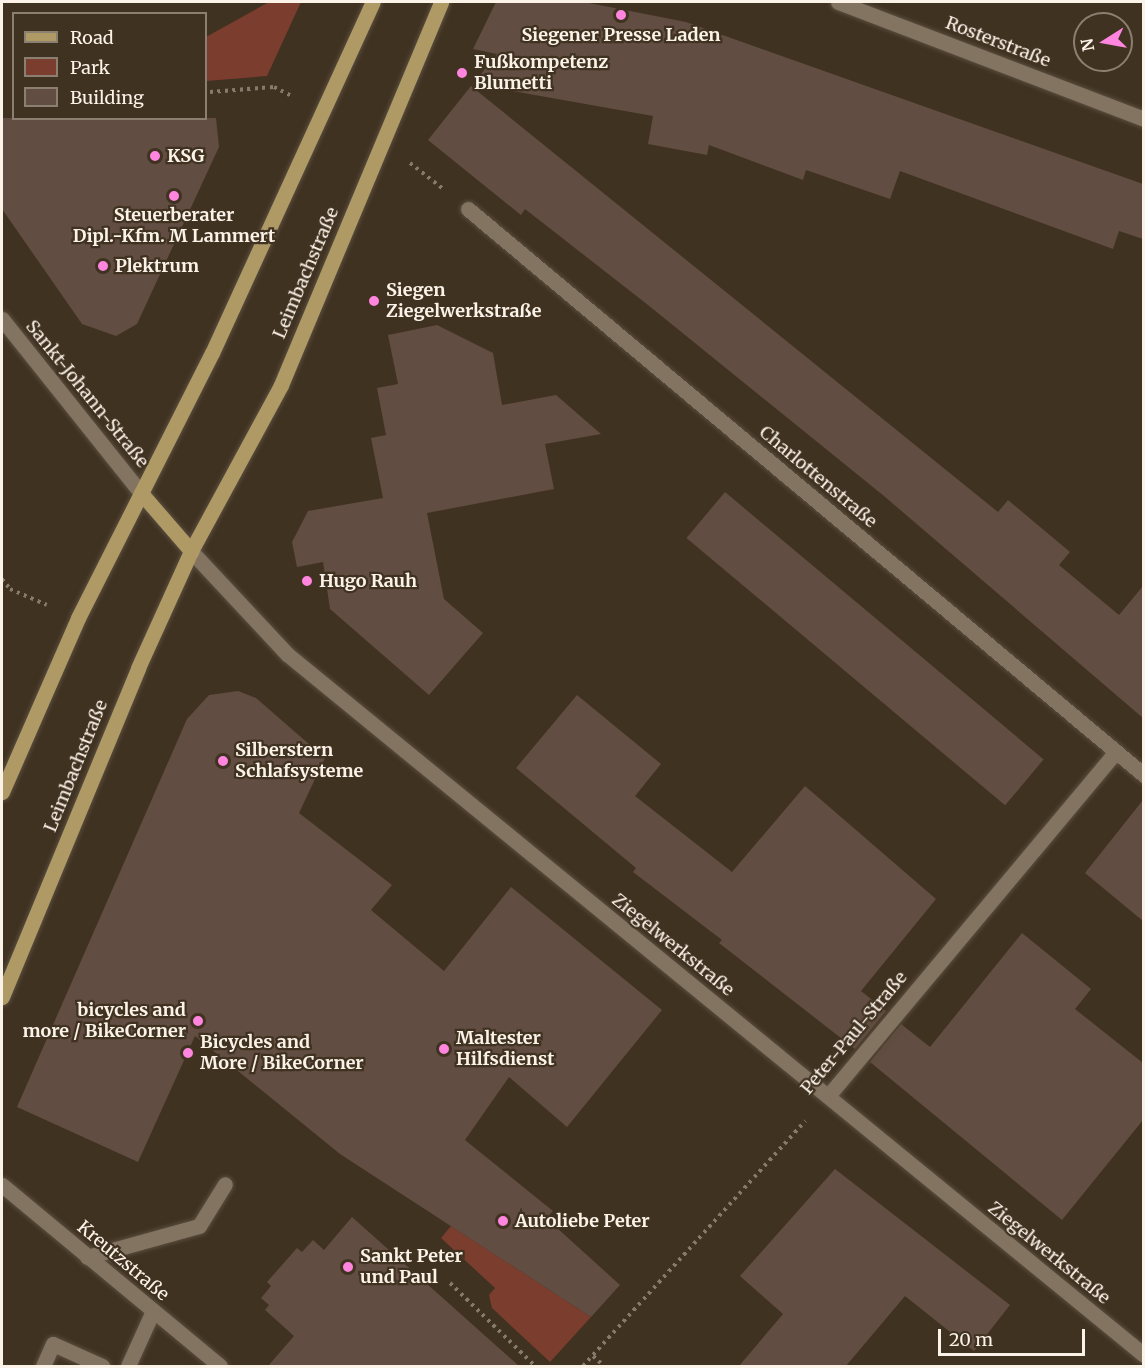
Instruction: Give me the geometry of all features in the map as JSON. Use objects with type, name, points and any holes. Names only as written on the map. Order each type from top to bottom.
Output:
[{"type":"main road","points":[[2,792],[78,618],[229,317],[373,2]]},
{"type":"main road","name":"Leimbachstraße","points":[[2,997],[191,551],[281,385],[441,2]]},
{"type":"main road","points":[[141,493],[191,551]]},
{"type":"street","name":"Rosterstraße","points":[[838,2],[1143,119]]},
{"type":"street","name":"Charlottenstraße","points":[[468,209],[1143,775]]},
{"type":"street","name":"Sankt-Johann-Straße","points":[[2,319],[141,493]]},
{"type":"street","name":"Ziegelwerkstraße","points":[[191,551],[287,654],[1143,1355]]},
{"type":"street","name":"Peter-Paul-Straße","points":[[828,1096],[1116,752]]},
{"type":"street","points":[[87,1257],[200,1226],[225,1184]]},
{"type":"street","name":"Kreutzstraße","points":[[2,1185],[220,1366]]},
{"type":"street","points":[[128,1366],[153,1311]]},
{"type":"street","points":[[43,1366],[53,1344],[102,1366]]},
{"type":"path","points":[[210,92],[274,87]]},
{"type":"path","points":[[383,141],[468,209]]},
{"type":"path","points":[[2,579],[10,589],[78,618]]},
{"type":"path","name":"Peter-Paul-Straße","points":[[583,1366],[828,1096]]},
{"type":"path","points":[[450,1283],[535,1366]]},
{"type":"path","points":[[592,1356],[604,1366]]},
{"type":"green space","points":[[269,2],[301,2],[267,76],[207,81],[207,36]]},
{"type":"green space","points":[[451,1226],[591,1317],[550,1362],[492,1308],[489,1295],[495,1288],[441,1238]]},
{"type":"building","points":[[496,2],[584,2],[686,22],[1143,184],[1143,239],[1119,231],[1113,249],[900,171],[890,199],[806,170],[803,180],[709,145],[707,155],[648,144],[653,116],[473,84],[497,54],[473,49]]},
{"type":"building","points":[[471,86],[998,512],[1008,500],[1070,552],[1059,565],[1119,615],[1143,586],[1143,718],[884,496],[648,305],[525,209],[521,215],[428,140]]},
{"type":"building","name":"Plektrum","points":[[2,118],[12,118],[12,120],[207,120],[207,118],[216,118],[219,147],[137,324],[116,336],[82,324],[2,209]]},
{"type":"building","points":[[437,325],[493,353],[502,405],[556,395],[601,434],[545,444],[554,489],[427,513],[444,599],[483,633],[429,695],[330,609],[323,562],[297,567],[292,542],[308,511],[383,498],[371,438],[386,435],[377,388],[398,384],[388,335]]},
{"type":"building","points":[[725,492],[1044,759],[1005,805],[686,538]]},
{"type":"building","points":[[238,691],[256,698],[325,758],[299,813],[392,885],[371,910],[444,971],[511,887],[662,1010],[567,1127],[509,1077],[465,1140],[553,1211],[546,1218],[620,1285],[591,1317],[340,1154],[195,1036],[138,1162],[17,1107],[187,719],[209,695]]},
{"type":"building","points":[[577,695],[661,764],[635,796],[732,872],[805,786],[936,899],[861,991],[886,1011],[855,1049],[719,943],[722,940],[633,872],[636,868],[516,768]]},
{"type":"building","points":[[1143,800],[1143,921],[1085,873]]},
{"type":"building","points":[[1022,933],[1091,989],[1075,1009],[1143,1063],[1143,1120],[1062,1220],[870,1062],[901,1024],[930,1047]]},
{"type":"building","points":[[835,1169],[1010,1305],[974,1351],[905,1296],[846,1366],[739,1366],[783,1314],[740,1276]]},
{"type":"building","name":"Sankt Peter und Paul","points":[[352,1217],[519,1366],[268,1366],[294,1336],[265,1310],[269,1305],[261,1298],[271,1286],[267,1282],[297,1248],[302,1252],[313,1240],[324,1250]]},
{"type":"place","name":"Siegener Presse Laden","points":[[621,15]]},
{"type":"place","name":"Fußkompetenz Blumetti","points":[[462,73]]},
{"type":"place","name":"KSG","points":[[155,156]]},
{"type":"place","name":"Steuerberater Dipl.-Kfm. M Lammert","points":[[174,196]]},
{"type":"place","name":"Plektrum","points":[[103,266]]},
{"type":"place","name":"Siegen Ziegelwerkstraße","points":[[374,301]]},
{"type":"place","name":"Hugo Rauh","points":[[307,581]]},
{"type":"place","name":"Silberstern Schlafsysteme","points":[[223,761]]},
{"type":"place","name":"bicycles and more / BikeCorner","points":[[198,1021]]},
{"type":"place","name":"Maltester Hilfsdienst","points":[[444,1049]]},
{"type":"place","name":"Bicycles and More / BikeCorner","points":[[188,1053]]},
{"type":"place","name":"Autoliebe Peter","points":[[503,1221]]},
{"type":"place","name":"Sankt Peter und Paul","points":[[348,1267]]}]
